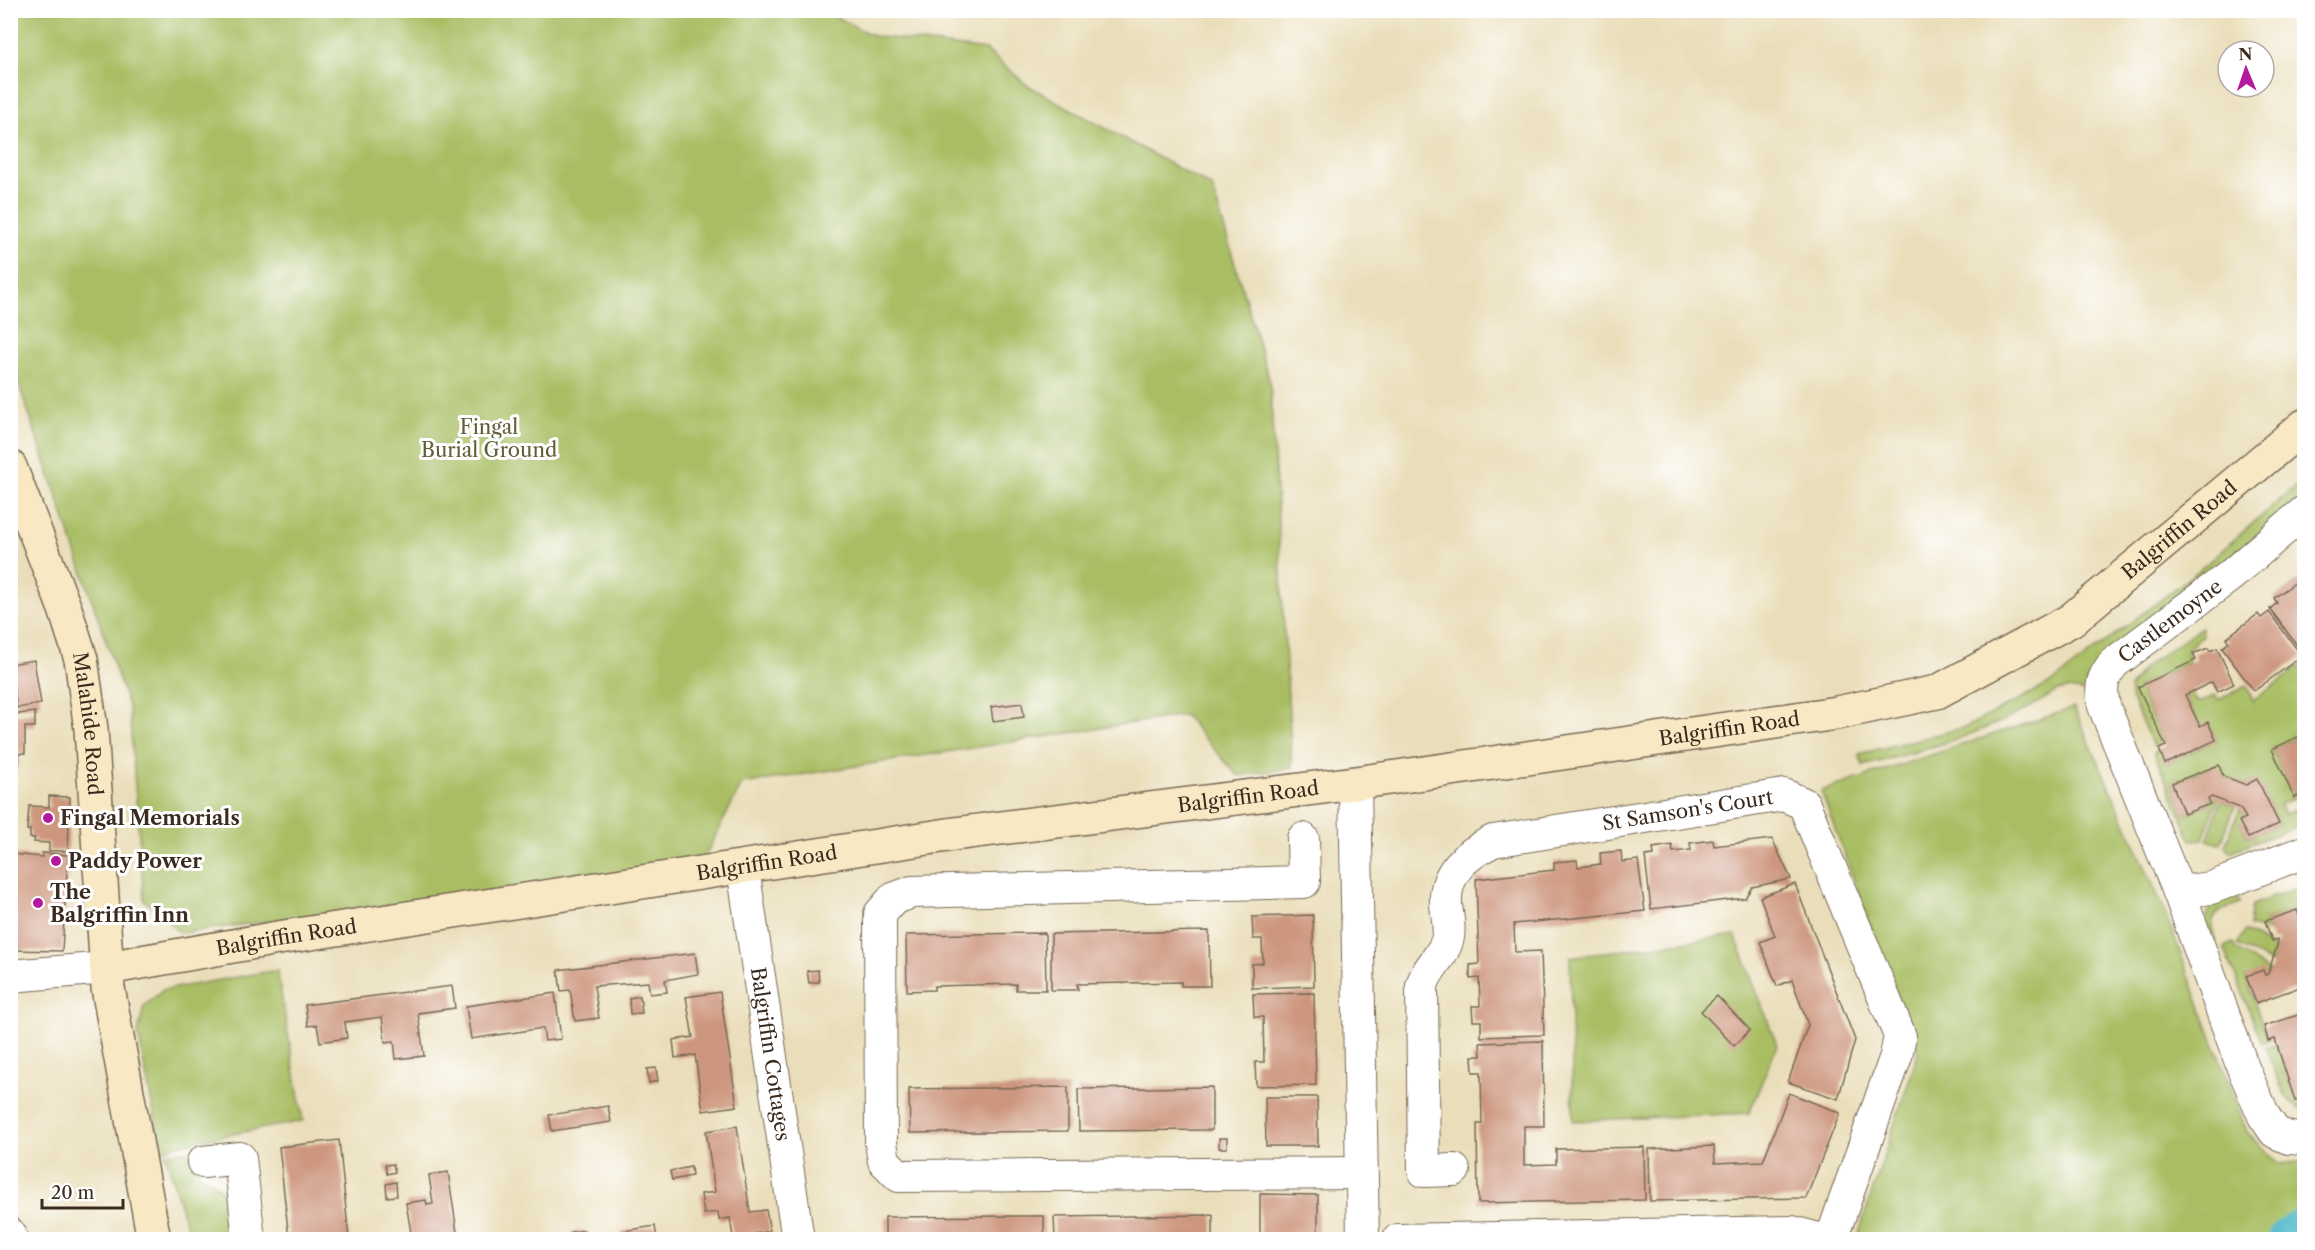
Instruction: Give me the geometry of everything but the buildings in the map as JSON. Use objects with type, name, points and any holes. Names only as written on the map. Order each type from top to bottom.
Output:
[{"type":"main road","name":"Balgriffin Road","points":[[106,968],[278,938],[954,834],[1355,783],[1838,713],[1937,692],[2071,620],[2304,426]]},
{"type":"main road","name":"Malahide Road","points":[[10,466],[65,609],[81,659],[91,729],[108,988],[154,1239]]},
{"type":"street","name":"Castlemoyne","points":[[2304,512],[2229,576],[2114,663],[2103,678],[2101,690],[2104,706],[2179,892],[2243,1068],[2264,1116],[2275,1132],[2289,1138],[2304,1139]]},
{"type":"street","points":[[1355,783],[1363,1239],[1382,1239]]},
{"type":"street","name":"St Samson's Court","points":[[1454,1170],[1424,1171],[1422,986],[1424,977],[1449,938],[1446,896],[1449,881],[1461,861],[1492,841],[1784,795],[1804,804],[1900,1036],[1900,1046],[1831,1239]]},
{"type":"street","points":[[1303,839],[1304,882],[912,892],[893,899],[880,914],[881,1143],[884,1161],[899,1176],[1361,1173]]},
{"type":"street","points":[[2179,892],[2211,888],[2304,852]]},
{"type":"street","name":"Balgriffin Cottages","points":[[743,868],[798,1239]]},
{"type":"street","points":[[10,976],[106,968]]},
{"type":"street","points":[[203,1161],[240,1158],[249,1239]]},
{"type":"street","points":[[1398,1239],[1792,1232],[1822,1239]]},
{"type":"street","points":[[10,1234],[11,1239]]},
{"type":"green space","name":"Fingal Burial Ground","points":[[823,10],[873,36],[986,50],[1027,85],[1212,187],[1270,382],[1292,768],[1238,776],[1184,715],[742,784],[701,864],[180,933],[144,900],[129,709],[11,361],[10,11]]},
{"type":"green space","points":[[2304,479],[2304,496],[2088,678],[2086,692],[2068,689],[2057,691],[1987,728],[1939,745],[1863,766],[1859,754],[1966,727],[2053,682],[2198,571]]},
{"type":"green space","points":[[2201,627],[2202,635],[2187,650],[2189,663],[2138,687],[2163,741],[2153,746],[2131,698],[2129,688],[2142,669]]},
{"type":"green space","points":[[2304,663],[2304,734],[2272,749],[2294,798],[2279,805],[2284,814],[2301,808],[2304,826],[2302,824],[2230,852],[2225,846],[2240,808],[2246,818],[2240,822],[2248,838],[2279,824],[2257,780],[2246,785],[2223,776],[2218,765],[2172,783],[2184,814],[2210,804],[2208,799],[2212,797],[2218,799],[2203,839],[2191,840],[2154,752],[2159,749],[2166,764],[2216,740],[2208,723],[2200,726],[2185,695],[2191,692],[2196,701],[2201,702],[2216,695],[2218,700],[2247,686],[2253,701]]},
{"type":"green space","points":[[2074,708],[2163,907],[2248,1134],[2279,1164],[2304,1161],[2304,1239],[1868,1240],[1858,1235],[1918,1053],[1821,791]]},
{"type":"green space","points":[[2221,800],[2235,806],[2221,844],[2207,840]]},
{"type":"green space","points":[[2304,885],[2304,907],[2265,921],[2269,931],[2249,926],[2252,905]]},
{"type":"green space","points":[[2236,893],[2240,903],[2219,912],[2213,920],[2213,934],[2216,943],[2207,946],[2205,926],[2208,912],[2217,901]]},
{"type":"green space","points":[[2245,931],[2276,949],[2271,963],[2237,945]]},
{"type":"green space","points":[[1735,935],[1777,1045],[1749,1113],[1573,1121],[1570,957]]},
{"type":"green space","points":[[2233,943],[2236,949],[2269,971],[2265,975],[2246,977],[2268,1041],[2262,1043],[2224,947]]},
{"type":"green space","points":[[277,970],[303,1121],[190,1142],[161,1150],[138,1033],[144,1006],[163,990]]},
{"type":"green space","points":[[2277,1044],[2296,1101],[2304,1098],[2304,1111],[2290,1101],[2276,1075],[2266,1048]]},
{"type":"green space","points":[[195,1150],[199,1174],[218,1187],[226,1200],[232,1239],[190,1239],[165,1153]]},
{"type":"waterway","points":[[2293,1240],[2304,1234]]},
{"type":"place","name":"Fingal Memorials","points":[[48,818]]},
{"type":"place","name":"Paddy Power","points":[[56,861]]},
{"type":"place","name":"The Balgriffin Inn","points":[[38,903]]}]
